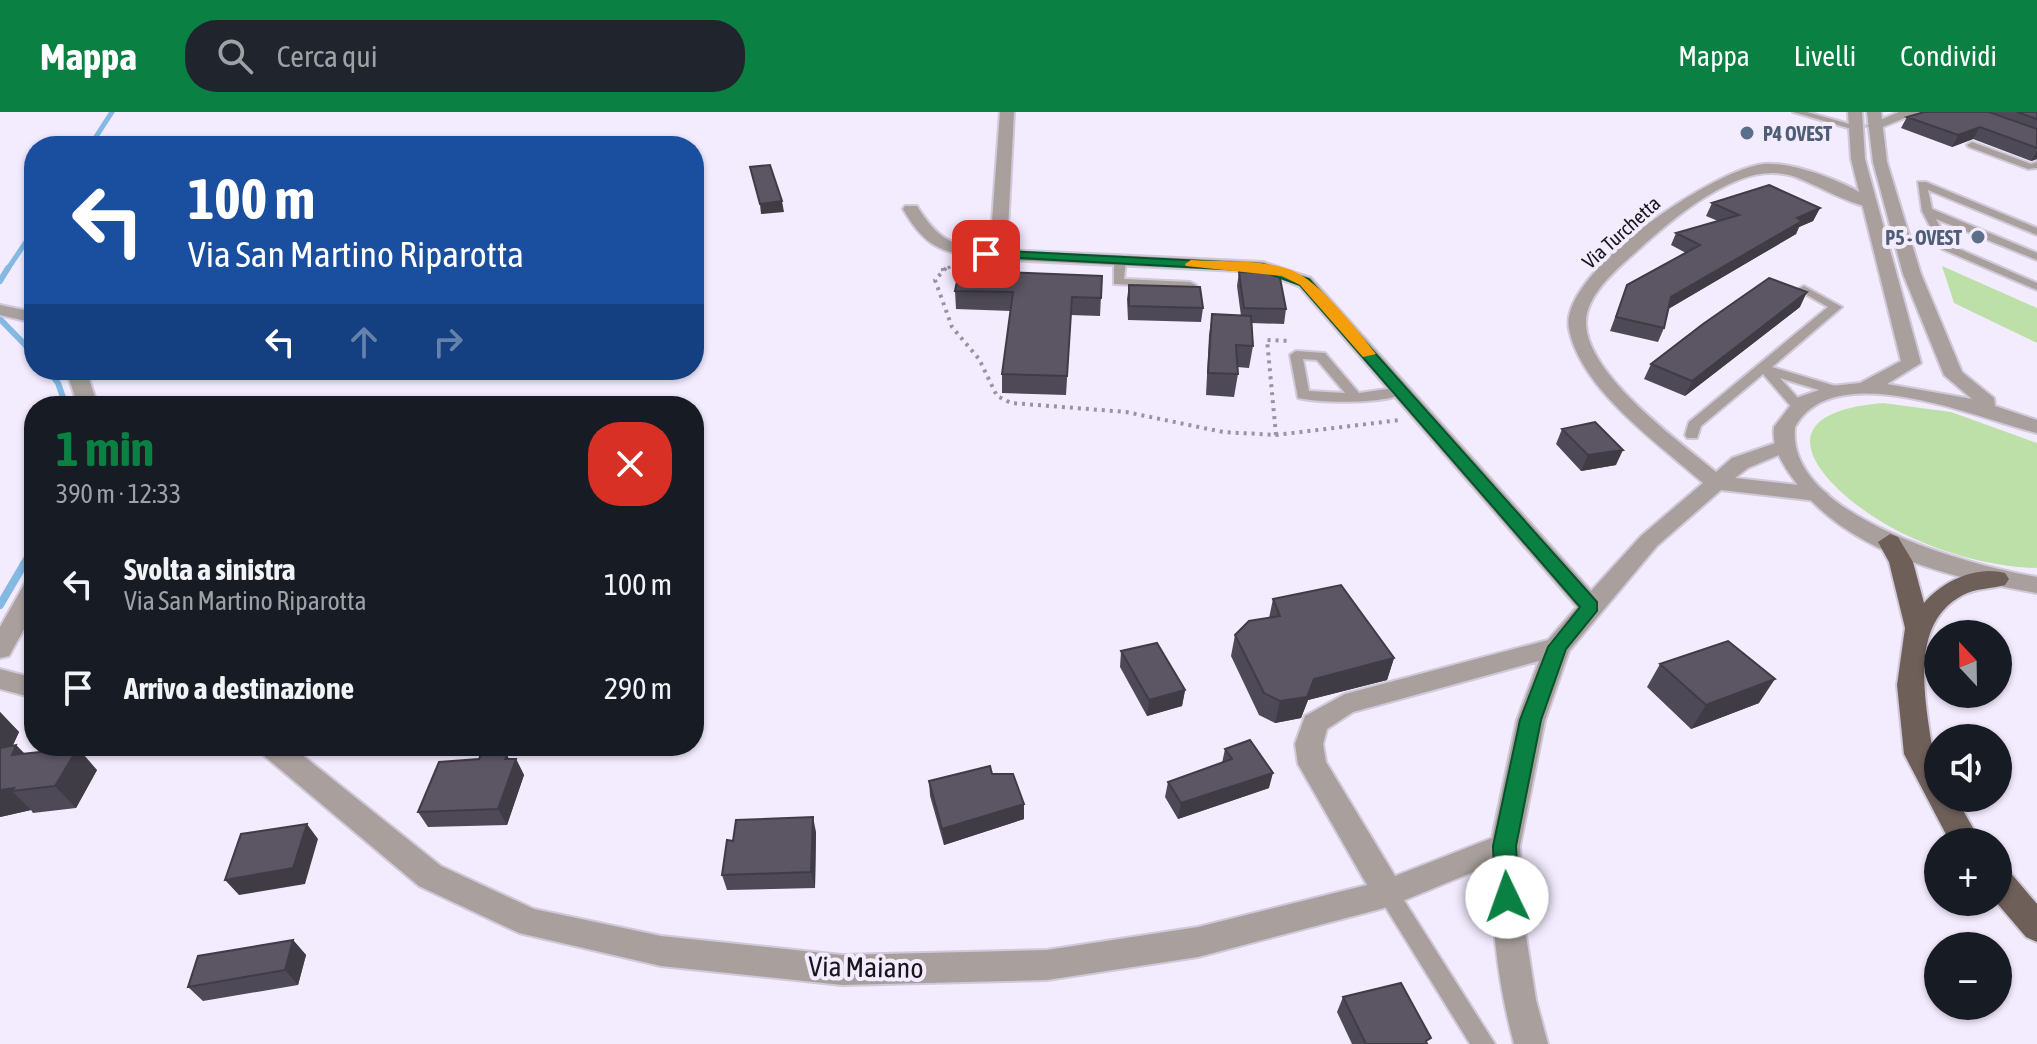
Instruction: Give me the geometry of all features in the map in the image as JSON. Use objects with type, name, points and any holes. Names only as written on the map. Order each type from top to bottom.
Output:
[{"type":"main road","points":[[1890,542],[1901,562],[1918,628],[1910,685],[1918,754],[1924,766]]},
{"type":"main road","points":[[1918,628],[1941,597],[1958,584],[1997,579]]},
{"type":"main road","points":[[2012,898],[2037,927]]},
{"type":"street","points":[[998,254],[1007,112]]},
{"type":"street","points":[[1864,119],[1912,112]]},
{"type":"street","points":[[1864,119],[1869,205],[1911,363],[1889,377],[1799,407],[1785,424],[1784,446],[1795,469],[1817,494],[1849,519],[1890,542],[1942,564],[1997,579],[2037,585]]},
{"type":"street","points":[[1864,119],[1900,241],[1954,375],[1969,390],[2006,414]]},
{"type":"street","name":"Via Turchetta","points":[[1716,483],[1604,377],[1581,342],[1577,322],[1581,304],[1600,277],[1695,196],[1753,171],[1790,170],[1869,205]]},
{"type":"street","points":[[911,209],[926,237],[947,247],[998,254],[1263,267],[1305,282],[1591,607]]},
{"type":"street","points":[[0,310],[24,314]]},
{"type":"street","points":[[1843,390],[1896,389],[1950,398],[2006,414],[2037,427]]},
{"type":"street","points":[[1531,1044],[1519,1000],[1508,923],[1505,846],[1531,720],[1557,647],[1649,541],[1740,463],[1784,446]]},
{"type":"street","points":[[1716,483],[1817,494]]},
{"type":"street","points":[[0,649],[24,607]]},
{"type":"street","points":[[1388,893],[1312,764],[1309,744],[1315,723],[1345,704],[1557,647]]},
{"type":"street","points":[[0,679],[24,685]]},
{"type":"street","name":"Via Maiano","points":[[284,756],[430,876],[530,923],[661,951],[842,970],[1047,965],[1198,942],[1388,893],[1505,846]]},
{"type":"lane","points":[[1797,112],[1864,119]]},
{"type":"lane","points":[[1972,145],[2031,167],[2037,165]]},
{"type":"lane","points":[[2037,232],[1922,184],[1927,211],[1946,247],[2037,287]]},
{"type":"lane","points":[[1927,211],[2037,257]]},
{"type":"lane","points":[[1120,260],[1118,282],[1190,285]]},
{"type":"lane","points":[[1692,435],[1694,425],[1836,307],[1804,289]]},
{"type":"lane","points":[[1356,398],[1321,356],[1296,355],[1303,395],[1356,398],[1401,391]]},
{"type":"lane","points":[[1765,369],[1843,390]]},
{"type":"lane","points":[[1765,369],[1799,407]]},
{"type":"lane","points":[[1388,893],[1483,1044]]},
{"type":"path","points":[[964,265],[941,270],[935,280],[952,327],[979,359],[997,396],[1011,403],[1126,412],[1223,432],[1280,435],[1409,419]]},
{"type":"green space","points":[[1942,266],[2037,308],[2037,343],[1954,303]]},
{"type":"green space","points":[[1883,403],[1951,412],[2037,443],[2037,568],[1983,561],[1912,538],[1870,515],[1846,497],[1827,477],[1814,457],[1810,439],[1819,422],[1842,410]]},
{"type":"building","points":[[1924,112],[1989,112],[2037,129],[2037,148],[1980,127],[1958,135],[1907,117]]},
{"type":"building","points":[[2017,112],[2037,112],[2037,119]]},
{"type":"building","points":[[770,165],[782,201],[760,204],[750,167]]},
{"type":"building","points":[[1769,185],[1820,208],[1797,218],[1802,221],[1671,297],[1664,328],[1616,317],[1627,285],[1700,245],[1676,233],[1739,215],[1712,203]]},
{"type":"building","points":[[962,257],[1004,258],[1002,272],[1102,276],[1101,298],[1072,297],[1067,376],[1002,374],[1013,292],[955,291]]},
{"type":"building","points":[[1239,272],[1279,273],[1286,309],[1244,308]]},
{"type":"building","points":[[1769,278],[1807,292],[1692,381],[1651,364],[1703,324]]},
{"type":"building","points":[[1129,285],[1200,287],[1203,308],[1129,306]]},
{"type":"building","points":[[1212,314],[1251,316],[1253,346],[1236,345],[1238,374],[1208,373]]},
{"type":"building","points":[[1595,422],[1623,450],[1588,455],[1562,429]]},
{"type":"building","points":[[1341,585],[1394,658],[1314,679],[1307,697],[1280,701],[1264,693],[1235,635],[1249,621],[1280,616],[1273,599]]},
{"type":"building","points":[[1728,641],[1775,679],[1706,705],[1660,664]]},
{"type":"building","points":[[1157,643],[1185,690],[1149,700],[1121,651]]},
{"type":"building","points":[[1250,740],[1273,773],[1181,803],[1168,782],[1232,759],[1225,749]]},
{"type":"building","points":[[16,745],[12,755],[73,756],[55,786],[0,790],[0,748]]},
{"type":"building","points":[[480,756],[506,756],[505,759],[516,759],[498,809],[418,812],[439,762],[479,759]]},
{"type":"building","points":[[990,766],[992,774],[1013,774],[1024,804],[942,829],[929,781]]},
{"type":"building","points":[[813,817],[811,872],[722,875],[727,840],[733,841],[736,820]]},
{"type":"building","points":[[307,824],[293,868],[225,880],[241,834]]},
{"type":"building","points":[[293,940],[285,970],[188,987],[198,956]]},
{"type":"building","points":[[1401,983],[1431,1038],[1426,1041],[1427,1044],[1366,1044],[1343,997]]},
{"type":"waterway","points":[[96,136],[112,112]]},
{"type":"waterway","points":[[7,270],[24,245]]},
{"type":"waterway","points":[[0,281],[8,268]]},
{"type":"waterway","points":[[0,319],[24,344]]},
{"type":"waterway","points":[[56,380],[63,396]]},
{"type":"waterway","points":[[0,605],[24,564]]},
{"type":"slow traffic","points":[[1191,264],[1263,267],[1305,282],[1368,354]]},
{"type":"place","name":"P4 OVEST","points":[[1747,133]]},
{"type":"place","name":"P5 - OVEST","points":[[1978,237]]},
{"type":"route","points":[[986,254],[1263,267],[1305,282],[1591,607],[1557,647],[1531,720],[1511,805],[1505,846],[1507,897]]}]
